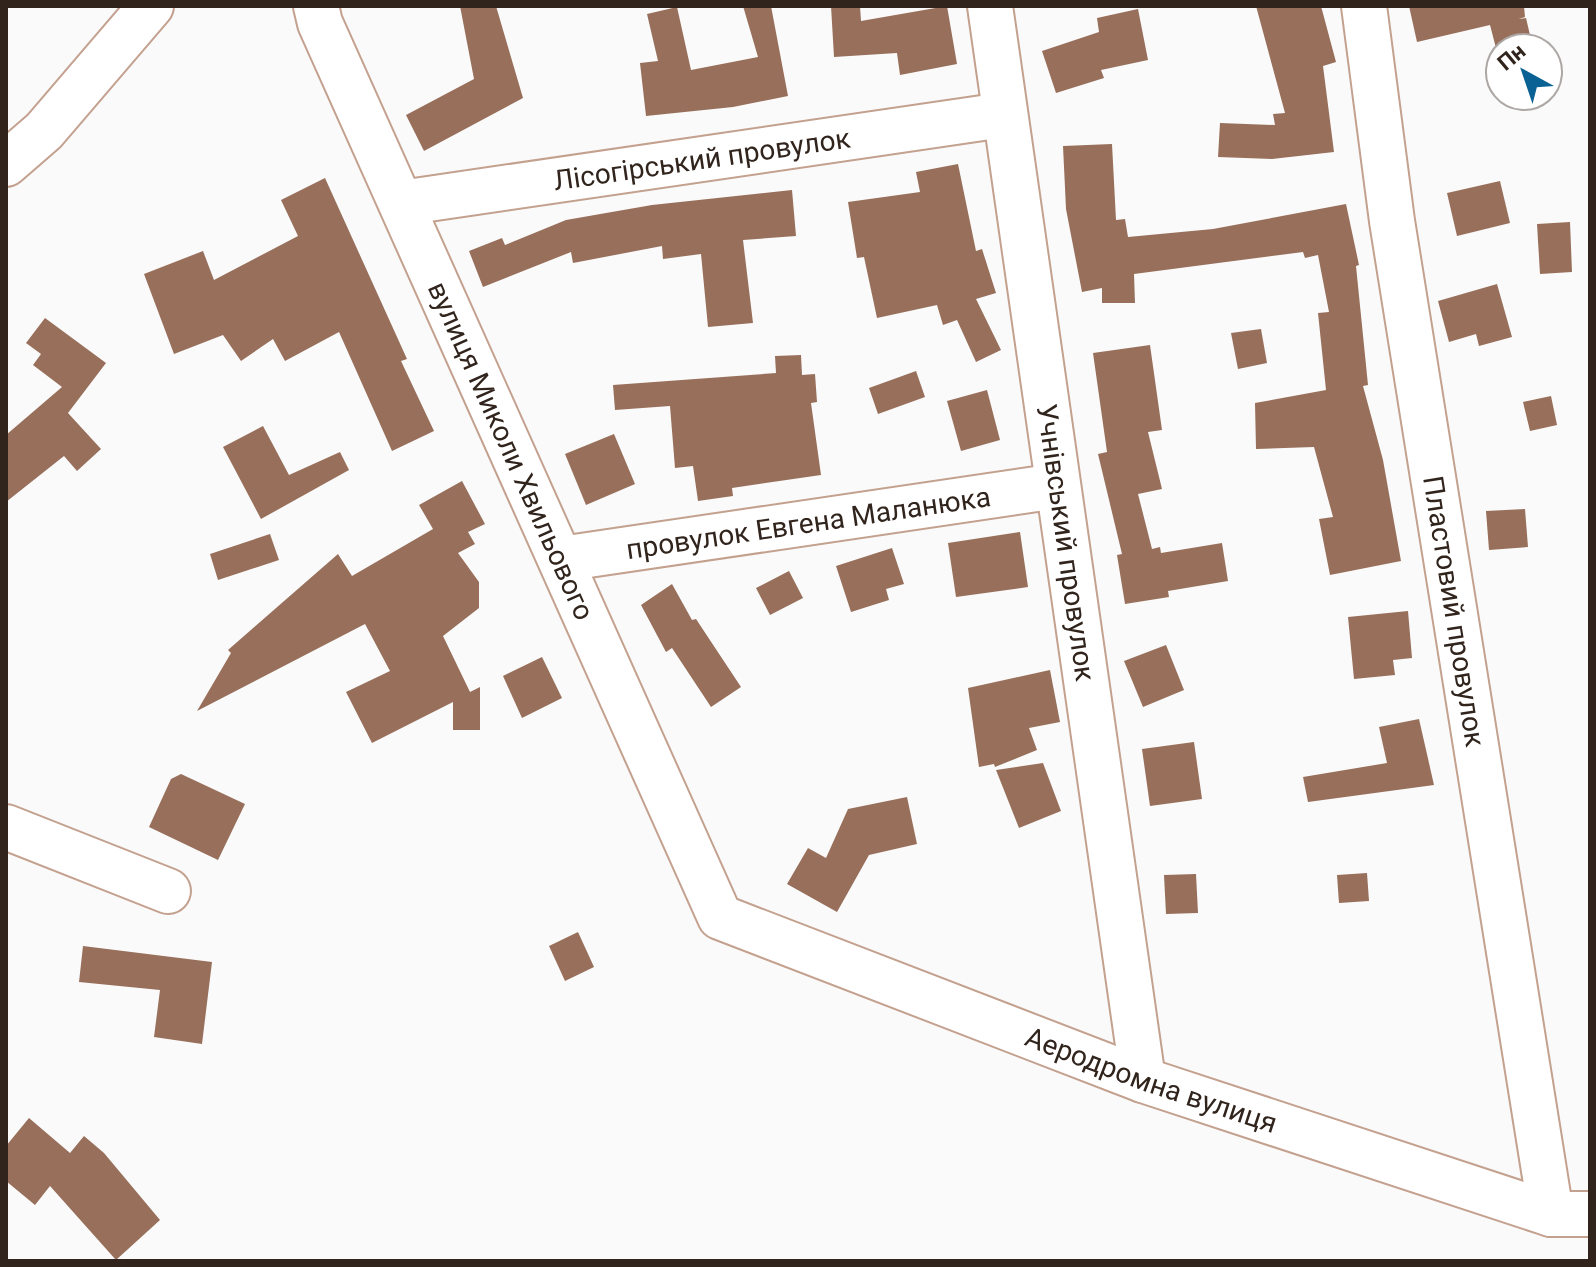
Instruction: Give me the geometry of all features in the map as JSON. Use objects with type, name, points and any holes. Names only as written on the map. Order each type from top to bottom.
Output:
[{"type":"street","points":[[6,164],[44,131],[151,6]]},
{"type":"street","name":"вулиця Миколи Хвильового","points":[[316,6],[715,907]]},
{"type":"street","name":"Учнівський провулок","points":[[990,6],[1003,115],[1143,1080]]},
{"type":"street","name":"Пластовий провулок","points":[[1364,6],[1392,221],[1570,1214]]},
{"type":"street","name":"Лісогірський провулок","points":[[401,203],[1003,115]]},
{"type":"street","name":"провулок Евгена Маланюка","points":[[561,559],[1057,486]]},
{"type":"street","points":[[6,827],[168,891]]},
{"type":"street","name":"Аеродромна вулиця","points":[[715,907],[1143,1080],[1570,1214]]},
{"type":"building","points":[[460,6],[496,6],[523,98],[424,151],[406,115],[474,79]]},
{"type":"building","points":[[743,6],[771,6],[788,96],[733,107],[646,116],[640,63],[658,61],[647,14],[677,7],[691,70],[758,57]]},
{"type":"building","points":[[831,6],[860,6],[861,21],[947,6],[957,64],[900,75],[897,53],[834,57]]},
{"type":"building","points":[[1256,6],[1321,6],[1336,62],[1323,66],[1334,152],[1272,159],[1218,157],[1220,123],[1275,125],[1273,114],[1285,113]]},
{"type":"building","points":[[1409,6],[1524,6],[1525,17],[1519,19],[1526,18],[1529,32],[1492,32],[1490,25],[1417,42]]},
{"type":"building","points":[[1138,9],[1148,60],[1101,70],[1104,78],[1056,93],[1042,51],[1099,32],[1097,18]]},
{"type":"building","points":[[1112,144],[1116,220],[1125,219],[1128,237],[1213,229],[1346,204],[1359,265],[1356,266],[1368,385],[1363,386],[1383,460],[1401,561],[1330,575],[1319,519],[1333,517],[1314,447],[1256,449],[1255,403],[1326,390],[1318,313],[1329,312],[1318,255],[1305,258],[1303,252],[1134,274],[1135,303],[1102,303],[1102,288],[1082,292],[1066,209],[1063,146]]},
{"type":"building","points":[[958,164],[976,251],[982,249],[996,293],[976,299],[1001,350],[976,362],[957,320],[943,325],[937,305],[877,318],[864,257],[857,258],[848,202],[920,192],[916,172]]},
{"type":"building","points":[[325,178],[407,359],[401,361],[434,431],[392,451],[339,332],[285,361],[273,339],[241,361],[223,335],[174,354],[144,274],[203,251],[214,280],[298,236],[281,200]]},
{"type":"building","points":[[1500,181],[1510,223],[1457,236],[1447,193]]},
{"type":"building","points":[[792,190],[796,236],[743,240],[753,323],[708,327],[701,254],[663,259],[662,246],[573,263],[571,252],[483,287],[469,251],[502,238],[505,245],[566,220],[652,205]]},
{"type":"building","points":[[1570,222],[1572,272],[1540,274],[1537,224]]},
{"type":"building","points":[[1497,284],[1512,337],[1479,346],[1476,334],[1449,342],[1438,301]]},
{"type":"building","points":[[45,318],[106,363],[68,413],[101,449],[77,471],[64,456],[6,502],[6,435],[62,387],[33,365],[41,354],[26,343]]},
{"type":"building","points":[[1261,329],[1267,363],[1238,369],[1231,333]]},
{"type":"building","points":[[1150,345],[1162,430],[1148,432],[1162,489],[1138,494],[1152,549],[1160,547],[1161,553],[1222,543],[1228,581],[1168,591],[1169,597],[1125,604],[1117,555],[1122,554],[1098,454],[1107,452],[1093,353]]},
{"type":"building","points":[[801,355],[802,375],[815,374],[817,402],[811,403],[821,475],[732,488],[733,496],[698,501],[693,466],[675,468],[670,406],[615,410],[613,385],[776,373],[775,356]]},
{"type":"building","points":[[916,371],[925,397],[878,414],[869,388]]},
{"type":"building","points":[[987,390],[1000,440],[961,451],[947,401]]},
{"type":"building","points":[[1551,396],[1557,425],[1530,431],[1523,402]]},
{"type":"building","points":[[263,426],[289,475],[340,452],[349,470],[261,519],[223,447]]},
{"type":"building","points":[[614,434],[635,484],[586,505],[565,454]]},
{"type":"building","points":[[462,481],[485,524],[468,532],[475,544],[458,553],[479,582],[479,608],[443,636],[470,692],[480,687],[480,730],[453,730],[453,702],[372,743],[346,692],[390,671],[365,624],[197,711],[231,653],[228,650],[338,554],[352,576],[433,529],[419,505]]},
{"type":"building","points":[[1525,509],[1528,547],[1489,550],[1486,511]]},
{"type":"building","points":[[1020,532],[1028,587],[956,597],[948,543]]},
{"type":"building","points":[[270,534],[279,560],[218,580],[210,554]]},
{"type":"building","points":[[892,548],[904,584],[886,589],[889,600],[851,612],[836,566]]},
{"type":"building","points":[[789,571],[803,598],[770,615],[756,588]]},
{"type":"building","points":[[672,584],[692,620],[696,619],[741,687],[711,707],[672,648],[666,652],[641,605]]},
{"type":"building","points":[[1408,611],[1412,658],[1393,660],[1395,675],[1354,679],[1348,617]]},
{"type":"building","points":[[1166,645],[1184,690],[1143,707],[1124,661]]},
{"type":"building","points":[[542,657],[562,698],[522,718],[503,676]]},
{"type":"building","points":[[1050,670],[1060,722],[1029,728],[1037,750],[995,767],[994,764],[979,767],[968,688]]},
{"type":"building","points":[[1419,719],[1434,785],[1308,802],[1303,777],[1387,763],[1379,727]]},
{"type":"building","points":[[1194,742],[1202,799],[1150,806],[1142,749]]},
{"type":"building","points":[[1043,763],[1061,811],[1019,828],[996,770]]},
{"type":"building","points":[[181,774],[245,804],[218,860],[149,827],[171,779]]},
{"type":"building","points":[[907,797],[917,844],[869,855],[837,912],[787,884],[808,848],[826,858],[848,809]]},
{"type":"building","points":[[1367,873],[1369,901],[1339,903],[1337,875]]},
{"type":"building","points":[[1196,874],[1198,913],[1166,914],[1164,875]]},
{"type":"building","points":[[578,932],[594,967],[565,981],[549,946]]},
{"type":"building","points":[[83,946],[212,962],[202,1044],[154,1037],[160,990],[79,982]]},
{"type":"building","points":[[29,1118],[70,1153],[84,1136],[104,1153],[160,1220],[116,1260],[50,1186],[35,1205],[6,1181],[6,1146]]}]
